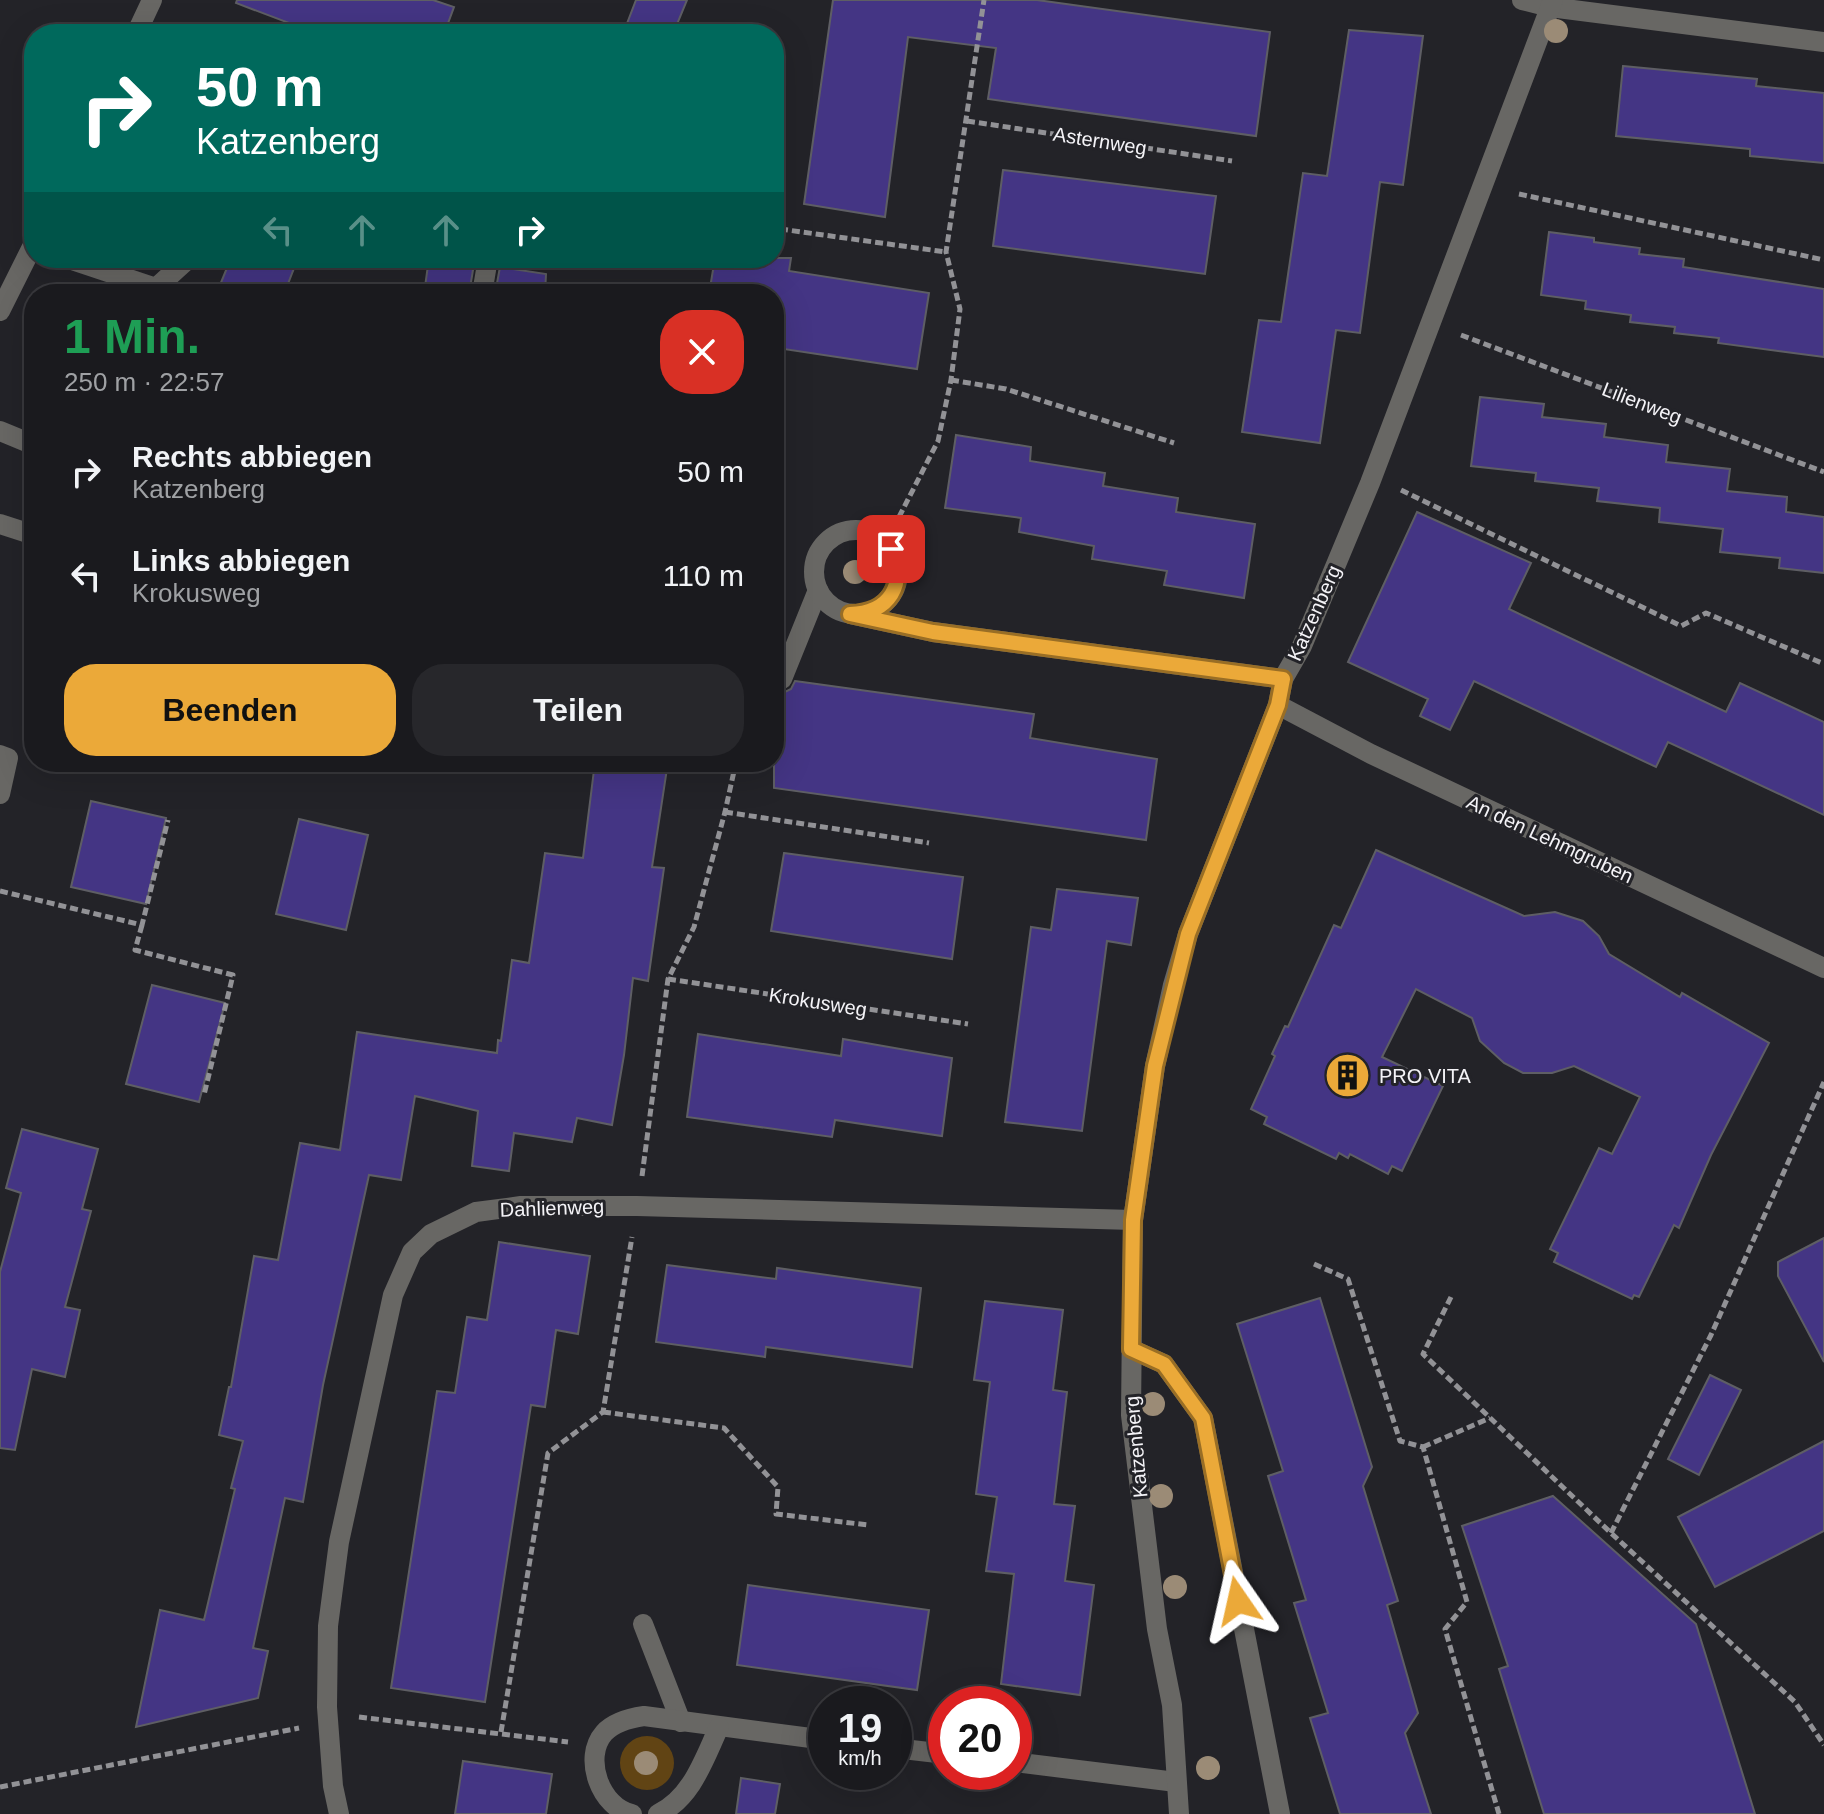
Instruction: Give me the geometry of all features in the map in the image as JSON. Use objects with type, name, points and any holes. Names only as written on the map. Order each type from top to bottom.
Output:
[{"type":"street","points":[[141,24],[152,0]]},
{"type":"street","points":[[1522,0],[1824,42]]},
{"type":"street","name":"Katzenberg","points":[[1179,1814],[1172,1705],[1157,1629],[1131,1415],[1133,1220],[1155,1066],[1188,934],[1278,705],[1283,679],[1302,646],[1370,483],[1552,4]]},
{"type":"street","points":[[0,311],[24,263]]},
{"type":"street","points":[[96,268],[144,284]]},
{"type":"street","points":[[160,284],[178,268]]},
{"type":"street","points":[[0,431],[24,441]]},
{"type":"street","points":[[0,524],[24,532]]},
{"type":"street","points":[[850,614],[864,614],[877,609],[895,589],[898,575],[897,561],[882,538],[856,530],[830,539],[815,563],[814,576],[818,590],[836,610],[850,614],[933,632],[1283,679]]},
{"type":"street","points":[[784,674],[818,590]]},
{"type":"street","name":"An den Lehmgruben","points":[[1278,705],[1385,761],[1824,968]]},
{"type":"street","points":[[0,755],[8,758],[0,794]]},
{"type":"street","name":"Dahlienweg","points":[[339,1814],[333,1786],[327,1707],[328,1626],[339,1542],[393,1295],[412,1252],[431,1234],[476,1212],[521,1206],[637,1206],[1133,1220]]},
{"type":"street","points":[[1131,1349],[1164,1364],[1203,1418],[1280,1814]]},
{"type":"street","points":[[643,1624],[681,1722]]},
{"type":"street","points":[[632,1814],[622,1812],[615,1806],[597,1778],[596,1750],[604,1733],[618,1723],[644,1716],[808,1738]]},
{"type":"street","points":[[658,1814],[672,1807],[691,1785],[719,1727]]},
{"type":"street","points":[[1032,1764],[1176,1782]]},
{"type":"path","points":[[899,517],[938,441],[951,380],[960,309],[946,252],[984,0]]},
{"type":"path","name":"Asternweg","points":[[967,121],[1232,161]]},
{"type":"path","points":[[1519,194],[1824,260]]},
{"type":"path","points":[[784,230],[946,252]]},
{"type":"path","name":"Lilienweg","points":[[1461,335],[1824,472]]},
{"type":"path","points":[[951,380],[1006,389],[1174,443]]},
{"type":"path","points":[[1401,490],[1681,626],[1706,613],[1824,664]]},
{"type":"path","points":[[641,1182],[668,979],[694,927],[734,772]]},
{"type":"path","points":[[725,812],[929,843]]},
{"type":"path","points":[[168,820],[135,950],[233,975],[204,1095]]},
{"type":"path","points":[[0,891],[142,925]]},
{"type":"path","name":"Krokusweg","points":[[668,979],[968,1024]]},
{"type":"path","points":[[1611,1533],[1711,1335],[1824,1082]]},
{"type":"path","points":[[501,1732],[548,1453],[603,1412],[632,1232]]},
{"type":"path","points":[[1314,1264],[1348,1279],[1400,1441],[1423,1447],[1490,1418]]},
{"type":"path","points":[[1451,1297],[1423,1354],[1795,1702],[1824,1745]]},
{"type":"path","points":[[603,1412],[724,1428],[778,1487],[776,1514],[868,1525]]},
{"type":"path","points":[[1423,1447],[1467,1602],[1445,1629],[1499,1814]]},
{"type":"path","points":[[352,1717],[501,1732],[569,1742],[596,1750]]},
{"type":"path","points":[[0,1787],[304,1727]]},
{"type":"shaded area","points":[[647,1736],[666,1744],[674,1763],[666,1782],[647,1790],[628,1782],[620,1763],[628,1744]]},
{"type":"building","points":[[237,0],[433,0],[454,7],[448,24],[292,24],[236,3]]},
{"type":"building","points":[[636,0],[687,0],[677,24],[627,24]]},
{"type":"building","points":[[833,0],[1037,0],[1270,32],[1256,136],[988,99],[996,48],[908,37],[885,217],[804,204]]},
{"type":"building","points":[[1349,30],[1423,36],[1403,185],[1380,182],[1360,333],[1336,330],[1320,443],[1242,432],[1259,320],[1281,322],[1303,173],[1327,176]]},
{"type":"building","points":[[1623,66],[1757,79],[1756,86],[1824,93],[1824,163],[1750,156],[1750,149],[1616,136]]},
{"type":"building","points":[[1003,170],[1216,196],[1205,274],[993,246]]},
{"type":"building","points":[[1549,232],[1640,248],[1639,254],[1684,259],[1683,267],[1824,289],[1824,357],[1718,343],[1719,338],[1674,333],[1675,327],[1630,322],[1631,315],[1585,309],[1586,301],[1541,295]]},
{"type":"building","points":[[784,258],[791,258],[789,271],[929,293],[917,369],[784,349],[784,284],[711,284],[713,268],[784,268]]},
{"type":"building","points":[[227,268],[294,268],[288,284],[220,284]]},
{"type":"building","points":[[428,268],[473,268],[471,284],[425,284]]},
{"type":"building","points":[[500,268],[546,274],[546,284],[497,284]]},
{"type":"building","points":[[1480,397],[1544,404],[1542,417],[1606,424],[1604,437],[1668,445],[1666,462],[1730,469],[1727,491],[1787,497],[1786,512],[1824,517],[1824,573],[1779,568],[1780,558],[1720,552],[1723,529],[1659,522],[1660,508],[1597,501],[1599,488],[1535,481],[1536,473],[1471,466]]},
{"type":"building","points":[[956,435],[1031,447],[1030,461],[1105,473],[1103,486],[1178,498],[1176,512],[1255,524],[1244,598],[1164,585],[1167,571],[1092,559],[1094,546],[1019,532],[1021,518],[945,508]]},
{"type":"building","points":[[1417,512],[1531,563],[1509,609],[1726,712],[1740,683],[1824,722],[1824,815],[1668,742],[1656,767],[1474,681],[1450,730],[1420,716],[1428,699],[1348,662]]},
{"type":"building","points":[[795,681],[1034,714],[1030,738],[1157,759],[1146,840],[774,788],[774,772],[784,772],[784,692],[791,689]]},
{"type":"building","points":[[594,772],[666,772],[652,867],[664,868],[648,981],[633,978],[612,1125],[577,1118],[572,1142],[514,1133],[509,1171],[472,1166],[478,1111],[415,1096],[401,1180],[369,1175],[323,1385],[303,1502],[285,1498],[253,1648],[268,1651],[258,1698],[136,1727],[160,1610],[204,1620],[235,1489],[231,1488],[243,1441],[219,1435],[231,1387],[254,1256],[278,1260],[300,1143],[340,1150],[357,1032],[497,1053],[512,960],[529,963],[545,853],[583,858]]},
{"type":"building","points":[[91,801],[166,818],[146,904],[71,887]]},
{"type":"building","points":[[299,819],[368,835],[346,930],[276,914]]},
{"type":"building","name":"PRO VITA","points":[[1376,850],[1524,916],[1555,912],[1583,921],[1599,936],[1609,954],[1680,997],[1682,993],[1769,1043],[1711,1155],[1679,1228],[1674,1225],[1639,1297],[1634,1295],[1632,1299],[1554,1262],[1558,1253],[1550,1249],[1599,1148],[1612,1154],[1640,1097],[1574,1066],[1552,1073],[1523,1073],[1504,1063],[1480,1041],[1472,1018],[1416,989],[1382,1057],[1443,1086],[1402,1171],[1392,1166],[1388,1174],[1350,1154],[1348,1158],[1339,1153],[1336,1159],[1264,1124],[1267,1117],[1251,1109],[1285,1026],[1288,1027],[1334,925],[1341,928]]},
{"type":"building","points":[[784,853],[963,877],[952,959],[771,931]]},
{"type":"building","points":[[1057,889],[1138,898],[1131,945],[1107,941],[1082,1131],[1005,1122],[1031,927],[1051,930]]},
{"type":"building","points":[[152,985],[225,1003],[199,1102],[126,1084]]},
{"type":"building","points":[[698,1034],[841,1056],[843,1039],[952,1058],[942,1136],[835,1120],[832,1137],[687,1117]]},
{"type":"building","points":[[22,1129],[98,1149],[82,1209],[91,1211],[65,1307],[80,1310],[65,1377],[32,1369],[15,1450],[0,1448],[0,1272],[21,1193],[6,1188]]},
{"type":"building","points":[[1824,1238],[1824,1362],[1778,1276],[1778,1262]]},
{"type":"building","points":[[499,1242],[590,1256],[578,1334],[556,1330],[545,1407],[531,1405],[485,1702],[391,1688],[437,1391],[455,1393],[467,1317],[487,1320]]},
{"type":"building","points":[[667,1265],[776,1279],[777,1268],[921,1288],[912,1367],[766,1347],[765,1357],[656,1342]]},
{"type":"building","points":[[1320,1298],[1372,1467],[1363,1486],[1398,1601],[1387,1605],[1418,1713],[1405,1733],[1431,1814],[1340,1814],[1310,1718],[1328,1713],[1294,1603],[1306,1600],[1268,1476],[1283,1471],[1237,1324]]},
{"type":"building","points":[[985,1301],[1063,1310],[1053,1390],[1067,1392],[1054,1504],[1075,1506],[1065,1581],[1094,1585],[1080,1695],[1001,1684],[1014,1574],[986,1571],[997,1497],[976,1494],[990,1382],[974,1380]]},
{"type":"building","points":[[1710,1375],[1741,1390],[1699,1475],[1668,1459]]},
{"type":"building","points":[[1824,1441],[1824,1531],[1715,1587],[1678,1517]]},
{"type":"building","points":[[1553,1496],[1696,1624],[1755,1814],[1544,1814],[1499,1669],[1508,1666],[1462,1526]]},
{"type":"building","points":[[748,1585],[929,1610],[917,1690],[912,1689],[912,1686],[888,1686],[737,1665]]},
{"type":"building","points":[[463,1761],[552,1774],[546,1814],[455,1814]]},
{"type":"building","points":[[741,1778],[780,1784],[775,1814],[736,1814]]},
{"type":"place","name":"PRO VITA","points":[[1348,1076]]},
{"type":"route","points":[[891,549],[897,561],[895,589],[877,609],[864,614],[850,614],[933,632],[1283,679],[1278,705],[1188,934],[1173,985],[1155,1066],[1131,1241],[1131,1349],[1164,1364],[1203,1418],[1238,1601]]}]
